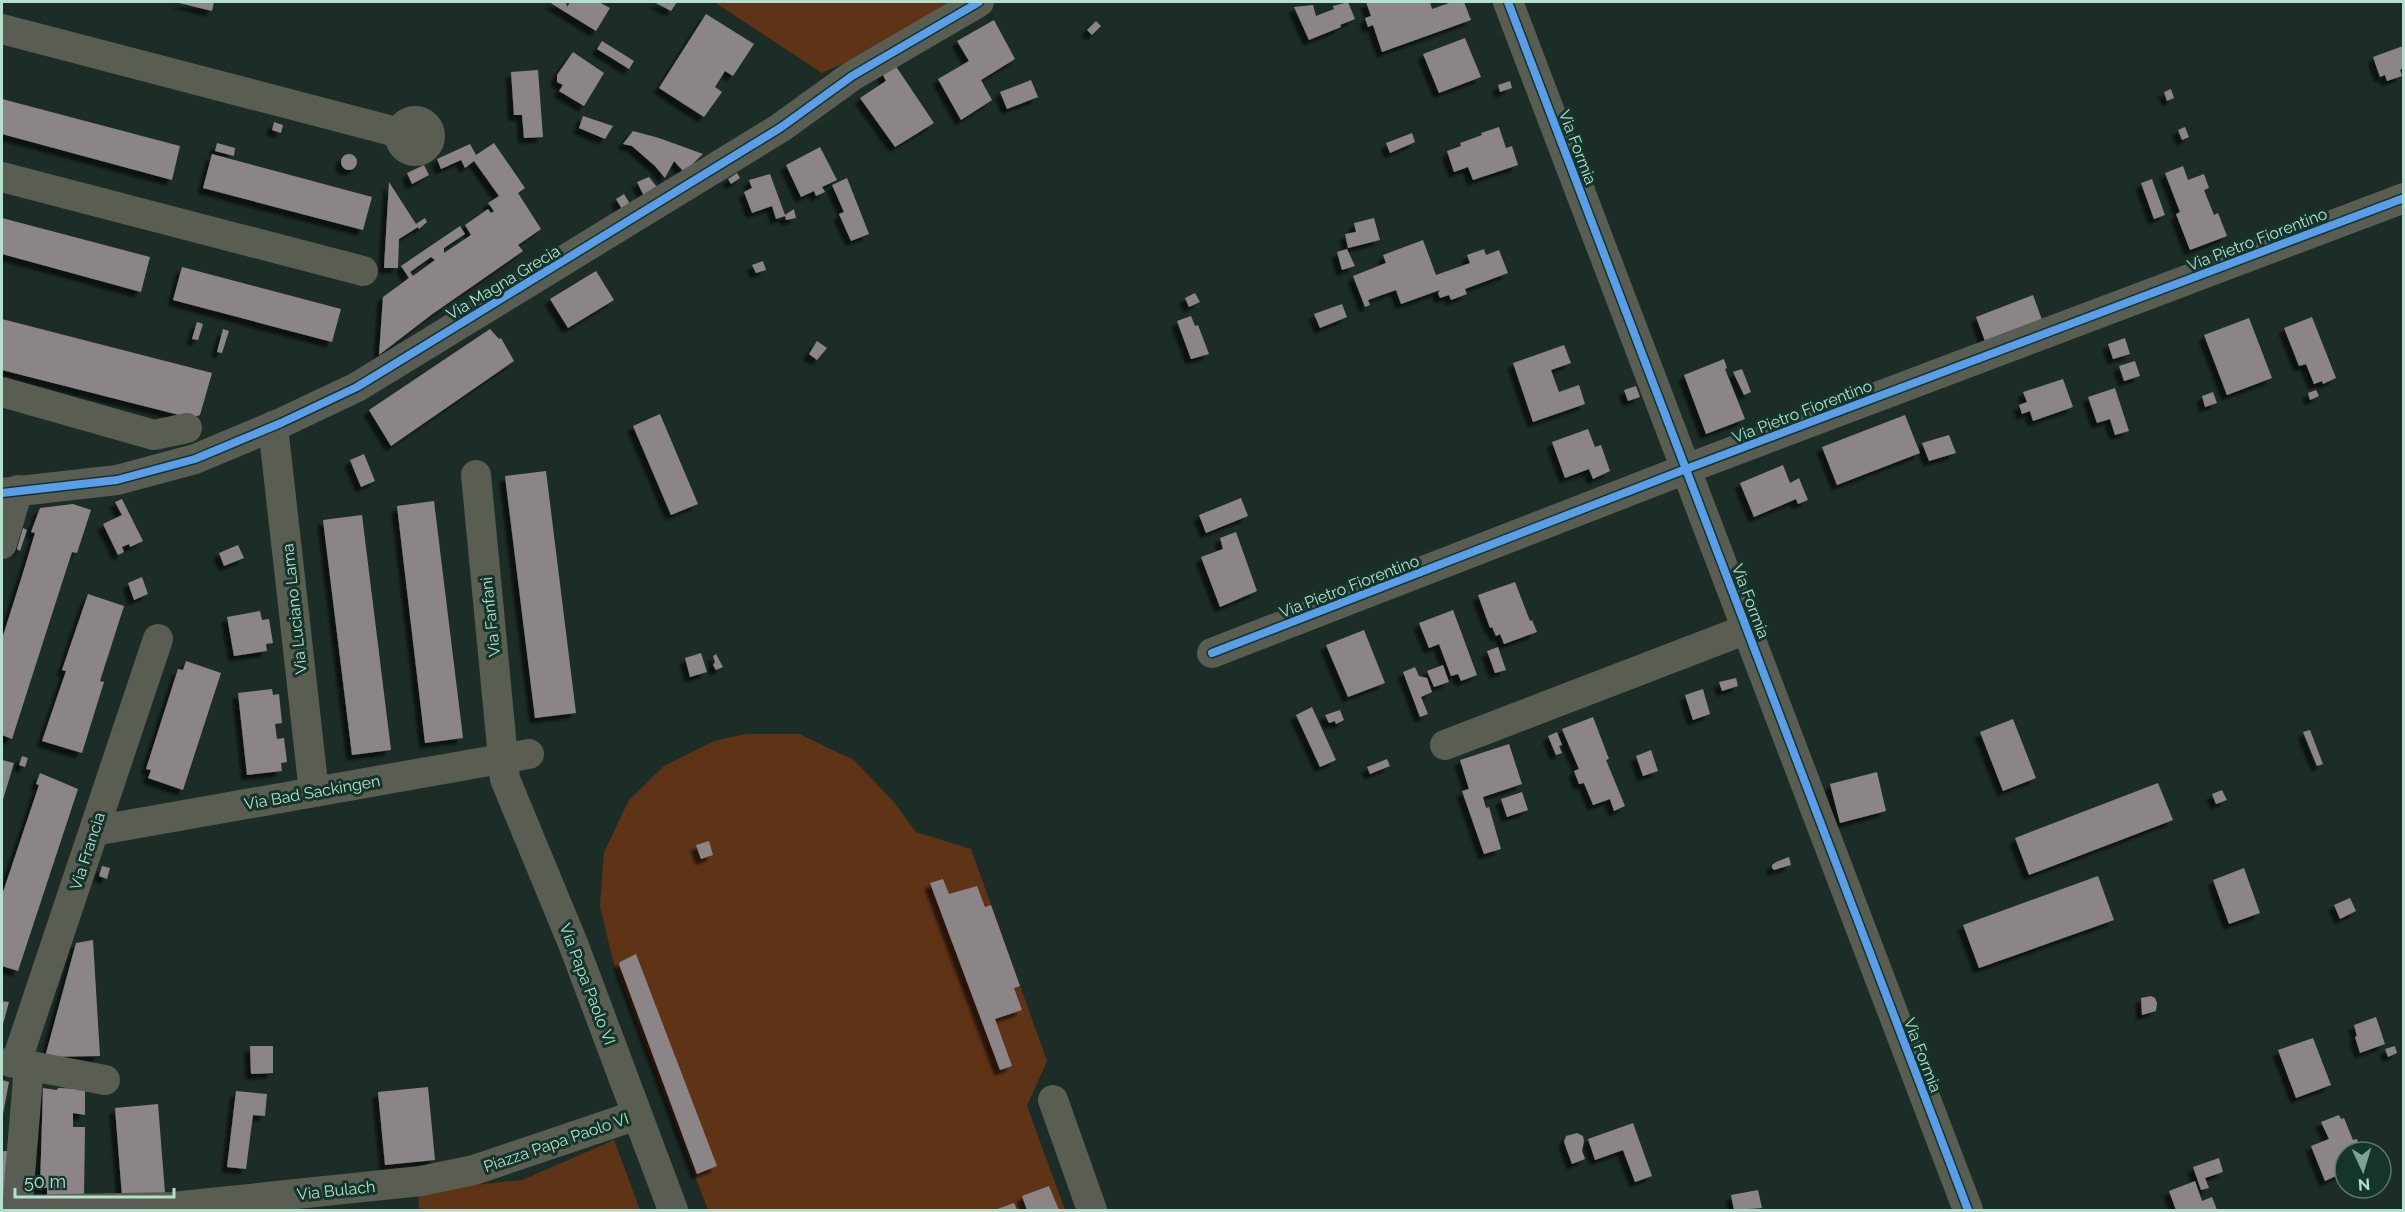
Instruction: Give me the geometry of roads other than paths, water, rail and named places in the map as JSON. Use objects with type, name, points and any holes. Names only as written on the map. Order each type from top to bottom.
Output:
[{"type":"street","name":"Via Magna Grecia","points":[[10,492],[117,480],[172,466],[195,459],[273,426],[357,387],[780,128],[852,76],[980,2]]},
{"type":"street","name":"Via Formia","points":[[1508,2],[1968,1210]]},
{"type":"street","points":[[2,29],[400,133]]},
{"type":"street","points":[[2,177],[363,271]]},
{"type":"street","name":"Via Pietro Fiorentino","points":[[1212,653],[1686,469],[2403,198]]},
{"type":"street","points":[[2,392],[154,435],[175,430],[172,466]]},
{"type":"street","name":"Via Luciano Lama","points":[[273,426],[314,792]]},
{"type":"street","name":"Via Fanfani","points":[[476,475],[516,756]]},
{"type":"street","points":[[2,544],[10,492]]},
{"type":"street","points":[[1445,745],[1747,628]]},
{"type":"street","name":"Via Francia","points":[[17,1210],[16,1063],[158,639]]},
{"type":"street","name":"Via Bad Sackingen","points":[[94,831],[516,756]]},
{"type":"street","name":"Via Papa Paolo VI","points":[[516,756],[505,778],[574,946],[673,1210]]},
{"type":"street","points":[[16,1063],[105,1080]]},
{"type":"street","points":[[1053,1100],[1092,1210]]},
{"type":"street","name":"Piazza Papa Paolo VI","points":[[474,1170],[638,1114]]},
{"type":"street","name":"Via Bulach","points":[[17,1210],[172,1207],[421,1181],[474,1170]]}]
